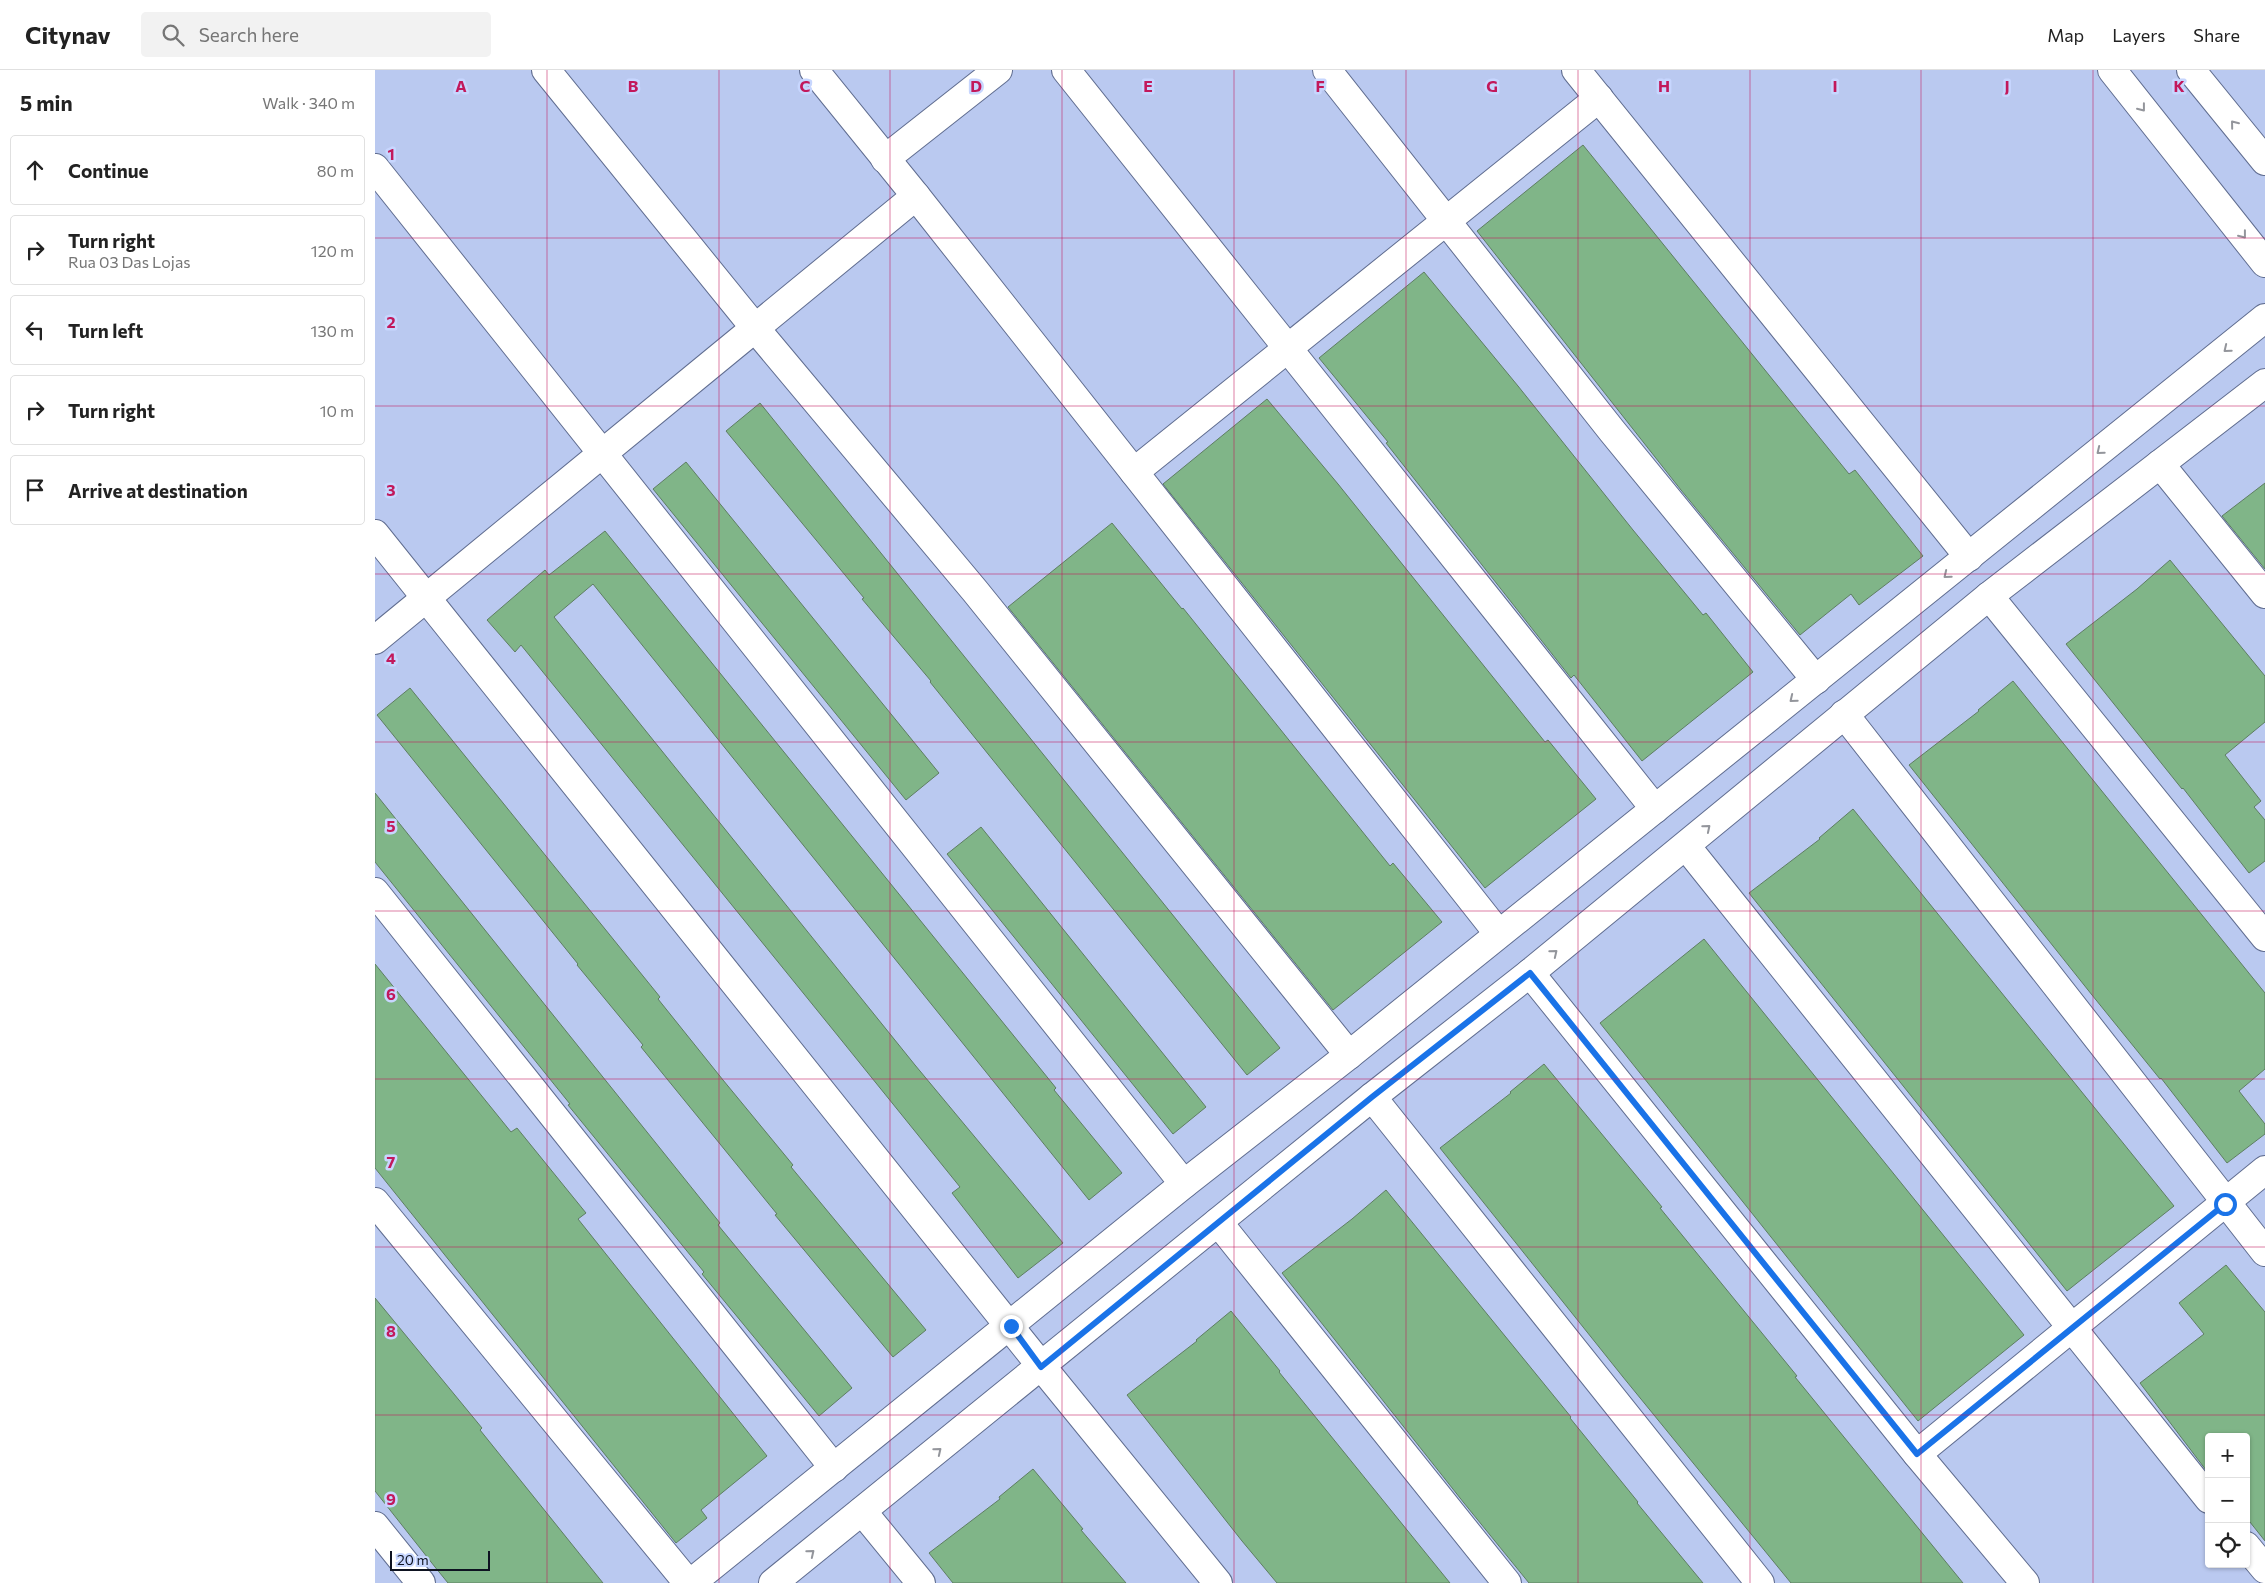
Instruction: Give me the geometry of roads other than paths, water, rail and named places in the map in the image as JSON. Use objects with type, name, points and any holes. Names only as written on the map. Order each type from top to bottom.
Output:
[{"type":"street","points":[[546,70],[755,328],[975,591],[1349,1055]]},
{"type":"street","points":[[814,70],[916,196],[1498,933]]},
{"type":"street","points":[[885,159],[998,70]]},
{"type":"street","points":[[1066,70],[1655,809]]},
{"type":"street","points":[[1327,70],[1618,438],[1816,680]]},
{"type":"street","points":[[1576,70],[1969,556]]},
{"type":"street","points":[[2111,70],[2265,263]]},
{"type":"street","points":[[2191,70],[2265,161]]},
{"type":"street","points":[[1134,472],[1599,98]]},
{"type":"street","points":[[375,168],[1185,1184]]},
{"type":"street","points":[[375,640],[916,196]]},
{"type":"street","points":[[375,1202],[689,1583],[2265,318]]},
{"type":"street","points":[[773,1583],[1372,1097],[1530,973],[1989,596],[2265,383]]},
{"type":"street","points":[[2160,464],[2265,594]]},
{"type":"street","points":[[375,534],[1011,1326],[1041,1367],[1218,1583]]},
{"type":"street","points":[[1989,596],[2265,937]]},
{"type":"street","points":[[1844,714],[2225,1204],[2265,1252]]},
{"type":"street","points":[[1686,846],[2205,1494]]},
{"type":"street","points":[[375,892],[834,1468]]},
{"type":"street","points":[[1530,973],[1917,1454],[2025,1583]]},
{"type":"street","points":[[1372,1097],[1761,1583]]},
{"type":"street","points":[[1917,1454],[2265,1170]]},
{"type":"street","points":[[1218,1222],[1507,1583]]},
{"type":"street","points":[[863,1511],[921,1583]]},
{"type":"street","points":[[375,1526],[421,1583]]},
{"type":"street","points":[[2248,1583],[2265,1569],[2250,1551]]}]
